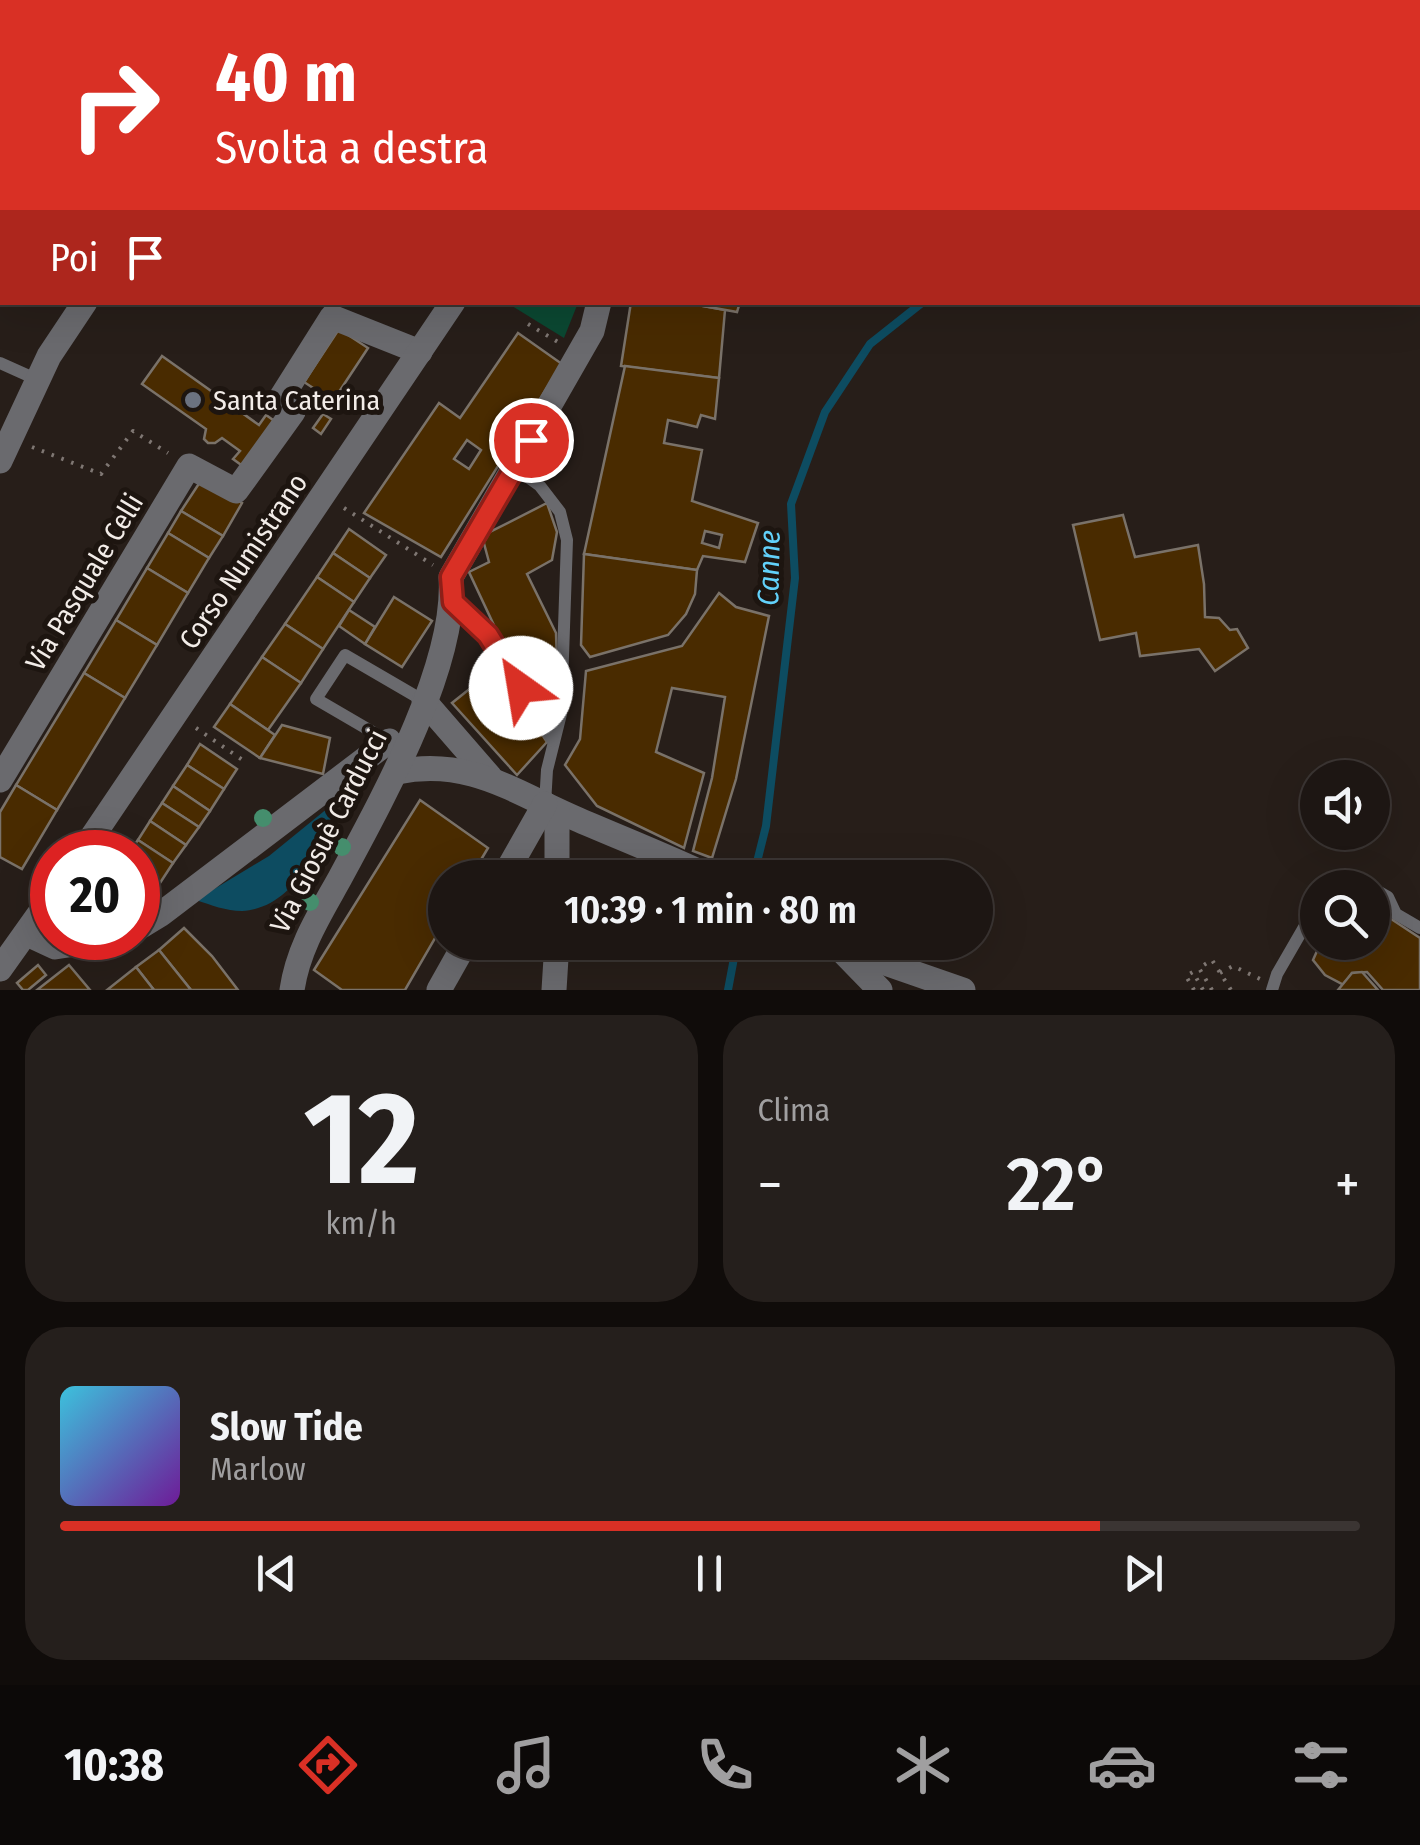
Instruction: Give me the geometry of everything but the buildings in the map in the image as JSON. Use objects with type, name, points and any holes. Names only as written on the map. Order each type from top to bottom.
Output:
[{"type":"street","points":[[4,456],[49,356],[83,305]]},
{"type":"street","name":"Corso Numistrano","points":[[97,830],[452,305]]},
{"type":"street","name":"Via Giosuè Carducci","points":[[292,990],[300,952],[424,700],[442,649],[452,590],[592,331],[598,305]]},
{"type":"street","points":[[189,466],[236,490],[293,412],[279,401],[332,316],[420,352]]},
{"type":"street","name":"Via Pasquale Celli","points":[[0,780],[189,466]]},
{"type":"street","points":[[424,700],[490,777]]},
{"type":"street","points":[[160,915],[397,754],[490,777],[672,860]]},
{"type":"street","points":[[515,860],[551,808]]},
{"type":"street","points":[[551,808],[555,860]]},
{"type":"street","points":[[0,970],[30,929]]},
{"type":"street","points":[[438,990],[456,960]]},
{"type":"street","points":[[554,990],[556,960]]},
{"type":"street","points":[[851,960],[880,990]]},
{"type":"street","points":[[878,960],[963,990]]},
{"type":"lane","points":[[0,363],[38,380]]},
{"type":"lane","points":[[515,468],[540,486],[560,512],[567,540],[562,714],[554,741],[551,808]]},
{"type":"lane","points":[[452,590],[488,635],[554,741]]},
{"type":"lane","points":[[397,754],[316,699],[345,655],[424,700]]},
{"type":"lane","points":[[1390,900],[1396,914],[1420,928]]},
{"type":"lane","points":[[1273,988],[1300,937]]},
{"type":"path","points":[[528,324],[578,355]]},
{"type":"path","points":[[4,456],[101,474],[132,430],[189,466]]},
{"type":"path","points":[[362,519],[452,590]]},
{"type":"path","points":[[208,736],[244,761]]},
{"type":"path","points":[[1212,990],[1199,968],[1212,960],[1230,990]]},
{"type":"path","points":[[1220,973],[1233,966],[1273,988]]},
{"type":"path","points":[[1194,990],[1186,976],[1193,972],[1203,990]]},
{"type":"green space","points":[[510,305],[577,305],[564,338]]},
{"type":"water","points":[[339,799],[315,853],[292,886],[278,898],[242,911],[196,900],[269,856]]},
{"type":"waterway","name":"Canne","points":[[758,860],[766,826],[795,578],[791,504],[825,412],[870,344],[919,305]]},
{"type":"waterway","name":"Canne","points":[[728,990],[734,960]]},
{"type":"place","name":"Santa Caterina","points":[[193,400]]},
{"type":"route","points":[[521,688],[488,635],[453,602],[451,577],[531,440]]}]
